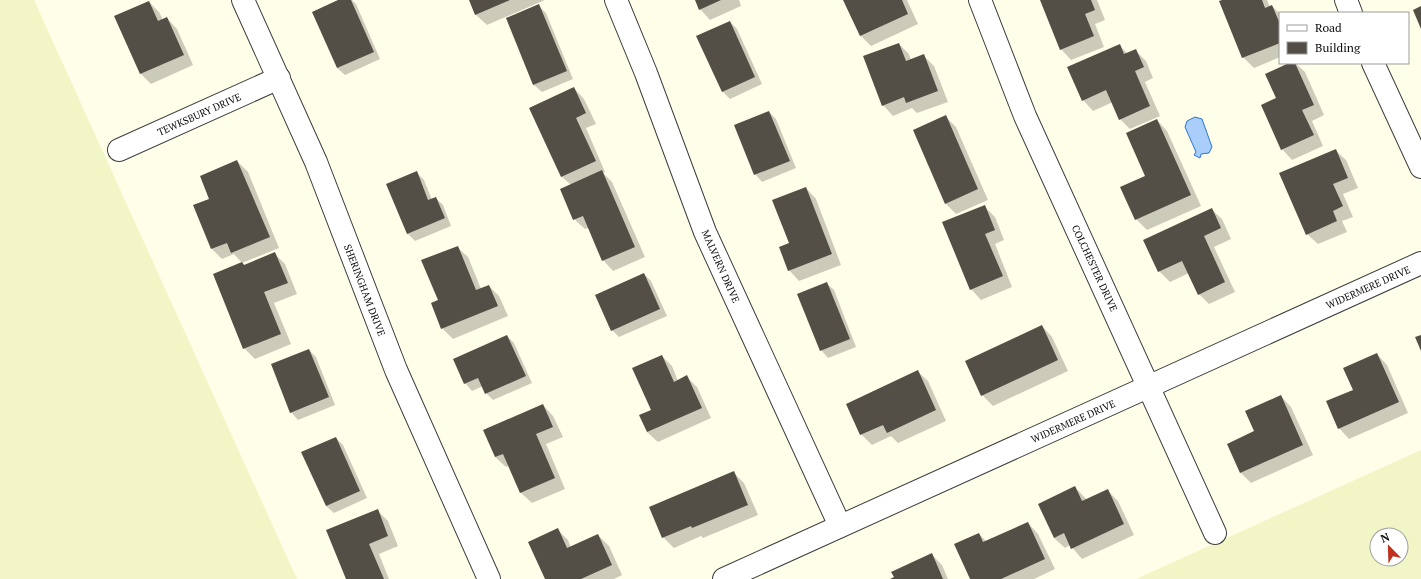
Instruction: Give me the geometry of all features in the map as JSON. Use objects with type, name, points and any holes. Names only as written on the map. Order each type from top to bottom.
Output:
[{"type":"street","name":"SHERINGHAM DRIVE","points":[[243,0],[316,162],[396,370],[488,579]]},
{"type":"street","name":"MALVERN DRIVE","points":[[616,0],[646,72],[705,232],[840,526]]},
{"type":"street","name":"COLCHESTER DRIVE","points":[[980,0],[1025,116],[1150,386],[1215,533]]},
{"type":"street","points":[[1346,0],[1351,12]]},
{"type":"street","points":[[1373,64],[1421,167]]},
{"type":"street","name":"TEWKSBURY DRIVE","points":[[119,150],[279,78]]},
{"type":"street","name":"WIDERMERE DRIVE","points":[[724,579],[1421,263]]},
{"type":"green space","points":[[0,0],[34,0],[297,579],[0,579]]},
{"type":"green space","points":[[1421,450],[1421,579],[1136,579]]},
{"type":"water","points":[[1195,117],[1202,119],[1212,147],[1209,153],[1201,154],[1200,158],[1194,155],[1196,152],[1185,127],[1187,121]]},
{"type":"building","points":[[338,0],[351,0],[374,52],[337,68],[312,12]]},
{"type":"building","points":[[469,0],[510,0],[475,15]]},
{"type":"building","points":[[695,0],[721,0],[699,10]]},
{"type":"building","points":[[843,0],[902,0],[908,14],[860,36]]},
{"type":"building","points":[[1040,0],[1091,0],[1095,10],[1085,14],[1094,36],[1060,50]]},
{"type":"building","points":[[1262,0],[1265,8],[1272,5],[1279,22],[1279,43],[1242,58],[1219,1]]},
{"type":"building","points":[[149,1],[158,21],[167,17],[184,55],[140,74],[114,16]]},
{"type":"building","points":[[539,4],[567,71],[533,85],[506,18]]},
{"type":"building","points":[[1421,6],[1421,29],[1413,10]]},
{"type":"building","points":[[730,21],[755,77],[722,92],[696,36]]},
{"type":"building","points":[[899,43],[906,61],[924,54],[938,91],[906,103],[904,97],[882,106],[863,56]]},
{"type":"building","points":[[1120,44],[1124,54],[1136,49],[1144,67],[1135,71],[1150,106],[1119,120],[1106,90],[1082,101],[1067,67]]},
{"type":"building","points":[[1287,64],[1295,64],[1314,105],[1302,110],[1314,135],[1281,150],[1261,105],[1276,98],[1265,74]]},
{"type":"building","points":[[574,87],[586,113],[576,118],[596,161],[561,177],[529,108]]},
{"type":"building","points":[[769,111],[790,161],[754,175],[734,125]]},
{"type":"building","points":[[946,115],[978,189],[945,204],[913,130]]},
{"type":"building","points":[[1157,119],[1191,195],[1135,220],[1120,187],[1145,176],[1126,133]]},
{"type":"building","points":[[1336,149],[1348,178],[1333,184],[1343,206],[1333,211],[1337,221],[1306,235],[1279,173]]},
{"type":"building","points":[[237,160],[270,237],[231,253],[227,243],[211,249],[193,205],[209,199],[200,176]]},
{"type":"building","points":[[602,170],[635,247],[602,261],[583,216],[573,220],[560,189]]},
{"type":"building","points":[[417,171],[428,200],[436,197],[445,218],[407,234],[386,184]]},
{"type":"building","points":[[806,187],[832,254],[788,271],[779,247],[789,243],[772,200]]},
{"type":"building","points":[[985,205],[995,230],[985,234],[1003,276],[970,290],[942,222]]},
{"type":"building","points":[[1212,208],[1221,228],[1204,236],[1225,282],[1198,295],[1182,261],[1158,272],[1143,240]]},
{"type":"building","points":[[458,246],[476,290],[489,285],[498,306],[441,329],[431,303],[438,300],[421,260]]},
{"type":"building","points":[[275,252],[288,283],[264,292],[281,334],[243,349],[213,274],[242,262],[244,265]]},
{"type":"building","points":[[644,273],[660,309],[611,331],[595,295]]},
{"type":"building","points":[[827,282],[850,339],[820,351],[797,294]]},
{"type":"building","points":[[1042,325],[1058,360],[981,396],[965,361]]},
{"type":"building","points":[[507,335],[526,376],[485,394],[478,378],[464,384],[453,359]]},
{"type":"building","points":[[1421,335],[1421,351],[1415,337]]},
{"type":"building","points":[[309,349],[329,397],[290,413],[271,364]]},
{"type":"building","points":[[1377,353],[1399,402],[1338,429],[1326,401],[1353,390],[1343,368]]},
{"type":"building","points":[[662,355],[674,382],[687,375],[702,408],[647,432],[639,415],[651,410],[632,368]]},
{"type":"building","points":[[918,370],[936,410],[887,433],[883,425],[860,435],[846,404]]},
{"type":"building","points":[[1281,395],[1303,445],[1240,473],[1227,444],[1254,431],[1245,411]]},
{"type":"building","points":[[543,404],[553,427],[536,434],[555,478],[520,493],[503,454],[495,457],[483,430]]},
{"type":"building","points":[[336,437],[360,491],[326,506],[301,452]]},
{"type":"building","points":[[734,471],[748,505],[692,528],[691,526],[662,538],[649,507]]},
{"type":"building","points":[[1075,486],[1082,501],[1108,489],[1124,524],[1071,549],[1064,533],[1054,538],[1038,504]]},
{"type":"building","points":[[378,509],[388,536],[369,544],[384,579],[346,579],[326,530]]},
{"type":"building","points":[[1028,522],[1045,559],[1001,579],[970,579],[954,544],[979,533],[983,542]]},
{"type":"building","points":[[558,528],[567,548],[598,534],[612,565],[581,579],[545,579],[528,542]]},
{"type":"building","points":[[932,553],[943,579],[890,579],[894,577],[891,572]]}]
